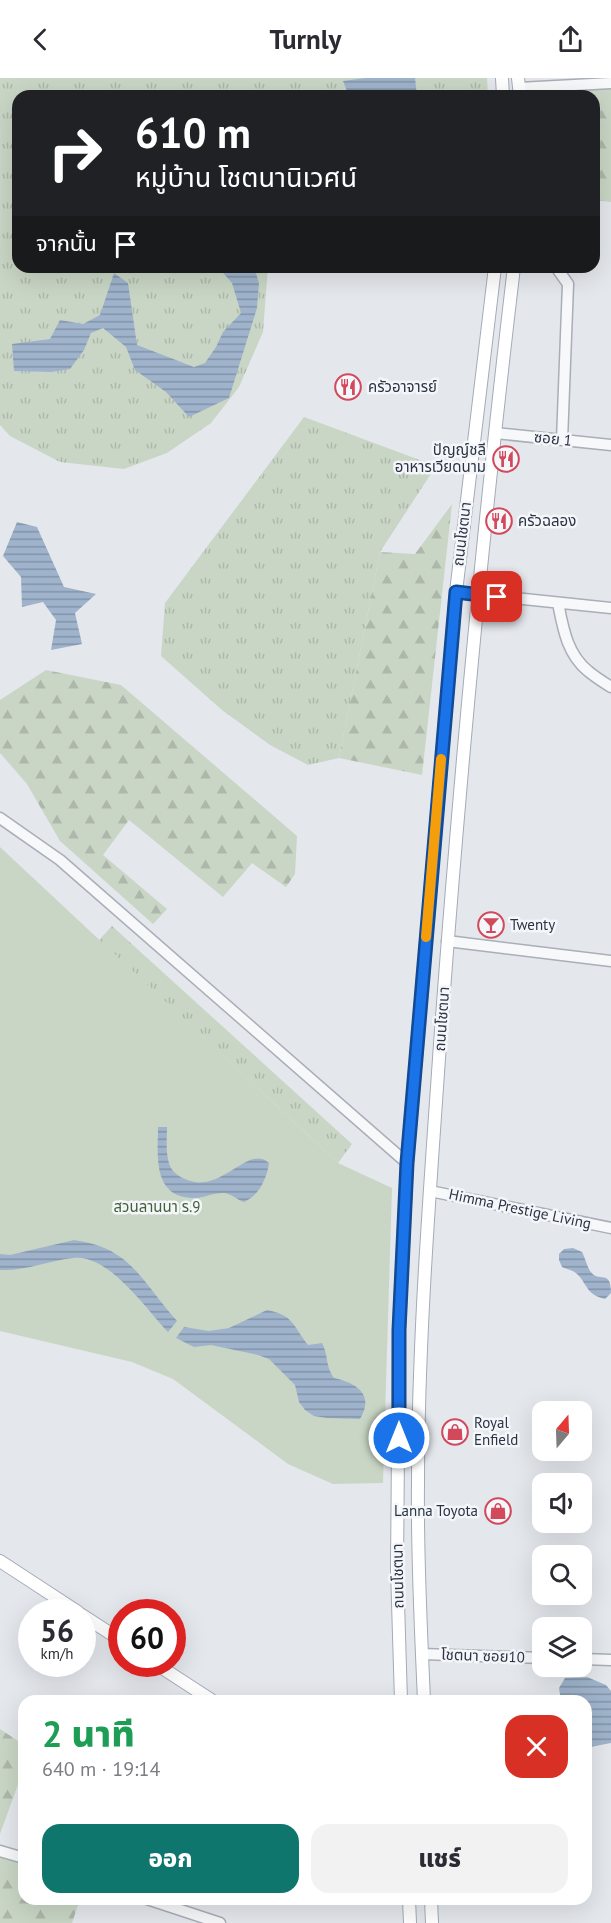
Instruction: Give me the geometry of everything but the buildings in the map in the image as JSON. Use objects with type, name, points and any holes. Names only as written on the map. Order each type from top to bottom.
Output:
[{"type":"main road","name":"ถนนโชตนา","points":[[401,1695],[397,1569],[399,1330],[407,1163],[456,592],[494,273]]},
{"type":"main road","name":"ถนนโชตนา","points":[[424,1695],[418,1569],[421,1321],[447,941],[477,595],[513,273]]},
{"type":"main road","points":[[0,1561],[58,1599]]},
{"type":"main road","points":[[397,1569],[418,1569]]},
{"type":"main road","points":[[176,1677],[204,1695]]},
{"type":"main road","points":[[409,1905],[410,1923]]},
{"type":"main road","points":[[431,1905],[432,1923]]},
{"type":"street","points":[[519,88],[608,82]]},
{"type":"street","points":[[560,273],[568,284],[562,440]]},
{"type":"street","name":"ซอย 1","points":[[495,433],[611,445]]},
{"type":"street","points":[[456,592],[611,608]]},
{"type":"street","points":[[558,603],[564,631],[573,656],[589,673],[611,687]]},
{"type":"street","points":[[0,818],[60,860],[407,1163]]},
{"type":"street","points":[[447,941],[611,961]]},
{"type":"street","name":"Himma Prestige Living","points":[[430,1191],[611,1228]]},
{"type":"street","name":"โชตนา ซอย10","points":[[422,1654],[532,1658]]},
{"type":"street","points":[[592,1659],[611,1660]]},
{"type":"street","points":[[0,1851],[18,1856]]},
{"type":"street","points":[[165,1905],[220,1923]]},
{"type":"green space","points":[[0,78],[487,78],[488,90],[12,90],[12,273],[268,273],[263,332],[239,387],[211,423],[167,453],[124,469],[60,462],[10,436],[0,425]]},
{"type":"green space","points":[[611,88],[611,202],[600,201],[600,90],[583,90]]},
{"type":"green space","points":[[304,417],[436,466],[380,552],[339,758],[308,765],[270,745],[222,710],[161,656],[165,603]]},
{"type":"green space","points":[[452,504],[422,775],[339,758],[380,552],[415,554]]},
{"type":"green space","points":[[46,670],[121,685],[297,836],[295,874],[286,887],[252,863],[223,897],[129,820],[103,855],[167,909],[153,924],[60,841],[27,784],[0,753],[0,700]]},
{"type":"green space","name":"สวนลานนา ร.9","points":[[0,847],[338,1163],[392,1188],[383,1483],[333,1484],[288,1464],[173,1379],[132,1362],[0,1331]]},
{"type":"green space","points":[[112,926],[352,1144],[338,1163],[99,940]]},
{"type":"green space","points":[[0,1729],[18,1741],[18,1784],[0,1834]]},
{"type":"green space","points":[[0,1855],[18,1861],[18,1905],[78,1905],[72,1923],[0,1923]]},
{"type":"water","points":[[365,78],[415,78],[416,90],[347,90],[343,81]]},
{"type":"water","points":[[114,273],[128,283],[137,345],[194,367],[205,363],[223,332],[241,313],[232,283],[223,273],[256,273],[259,283],[257,308],[229,398],[189,417],[166,392],[135,370],[126,347],[103,328],[91,333],[84,350],[70,369],[51,372],[14,371],[12,344],[50,339],[60,320],[83,324],[100,315]]},
{"type":"water","points":[[17,522],[37,527],[64,587],[96,594],[75,613],[82,644],[51,650],[56,620],[43,602],[22,607],[21,577],[3,556]]},
{"type":"water","points":[[158,1127],[167,1127],[169,1163],[174,1172],[181,1177],[198,1182],[210,1181],[252,1159],[261,1159],[269,1163],[261,1186],[244,1202],[223,1193],[191,1198],[169,1190],[163,1182],[158,1161]]},
{"type":"water","points":[[74,1240],[110,1250],[134,1268],[177,1321],[168,1332],[125,1284],[100,1264],[86,1259],[73,1258],[19,1269],[0,1270],[0,1254],[10,1255]]},
{"type":"water","points":[[573,1248],[582,1252],[593,1275],[607,1278],[609,1281],[611,1293],[605,1299],[590,1291],[576,1273],[562,1267],[559,1254],[564,1249]]},
{"type":"water","points":[[267,1310],[288,1318],[308,1345],[322,1343],[329,1369],[334,1378],[356,1387],[364,1396],[364,1410],[360,1419],[314,1416],[299,1402],[295,1385],[269,1359],[211,1345],[194,1347],[176,1338],[184,1327],[209,1331],[229,1328]]},
{"type":"water","points":[[587,1677],[606,1685],[611,1691],[611,1743],[592,1747],[592,1695],[560,1695],[559,1688],[565,1678]]},
{"type":"slow traffic","points":[[426,937],[441,759]]},
{"type":"place","name":"ครัวอาจารย์","points":[[348,387]]},
{"type":"place","name":"ปัญญ์ชลี อาหารเวียดนาม","points":[[506,459]]},
{"type":"place","name":"ครัวฉลอง","points":[[499,521]]},
{"type":"place","name":"Twenty","points":[[491,925]]},
{"type":"place","name":"Royal Enfield","points":[[455,1432]]},
{"type":"place","name":"Lanna Toyota","points":[[498,1511]]},
{"type":"route","points":[[399,1438],[399,1330],[407,1163],[456,592],[497,597]]}]
